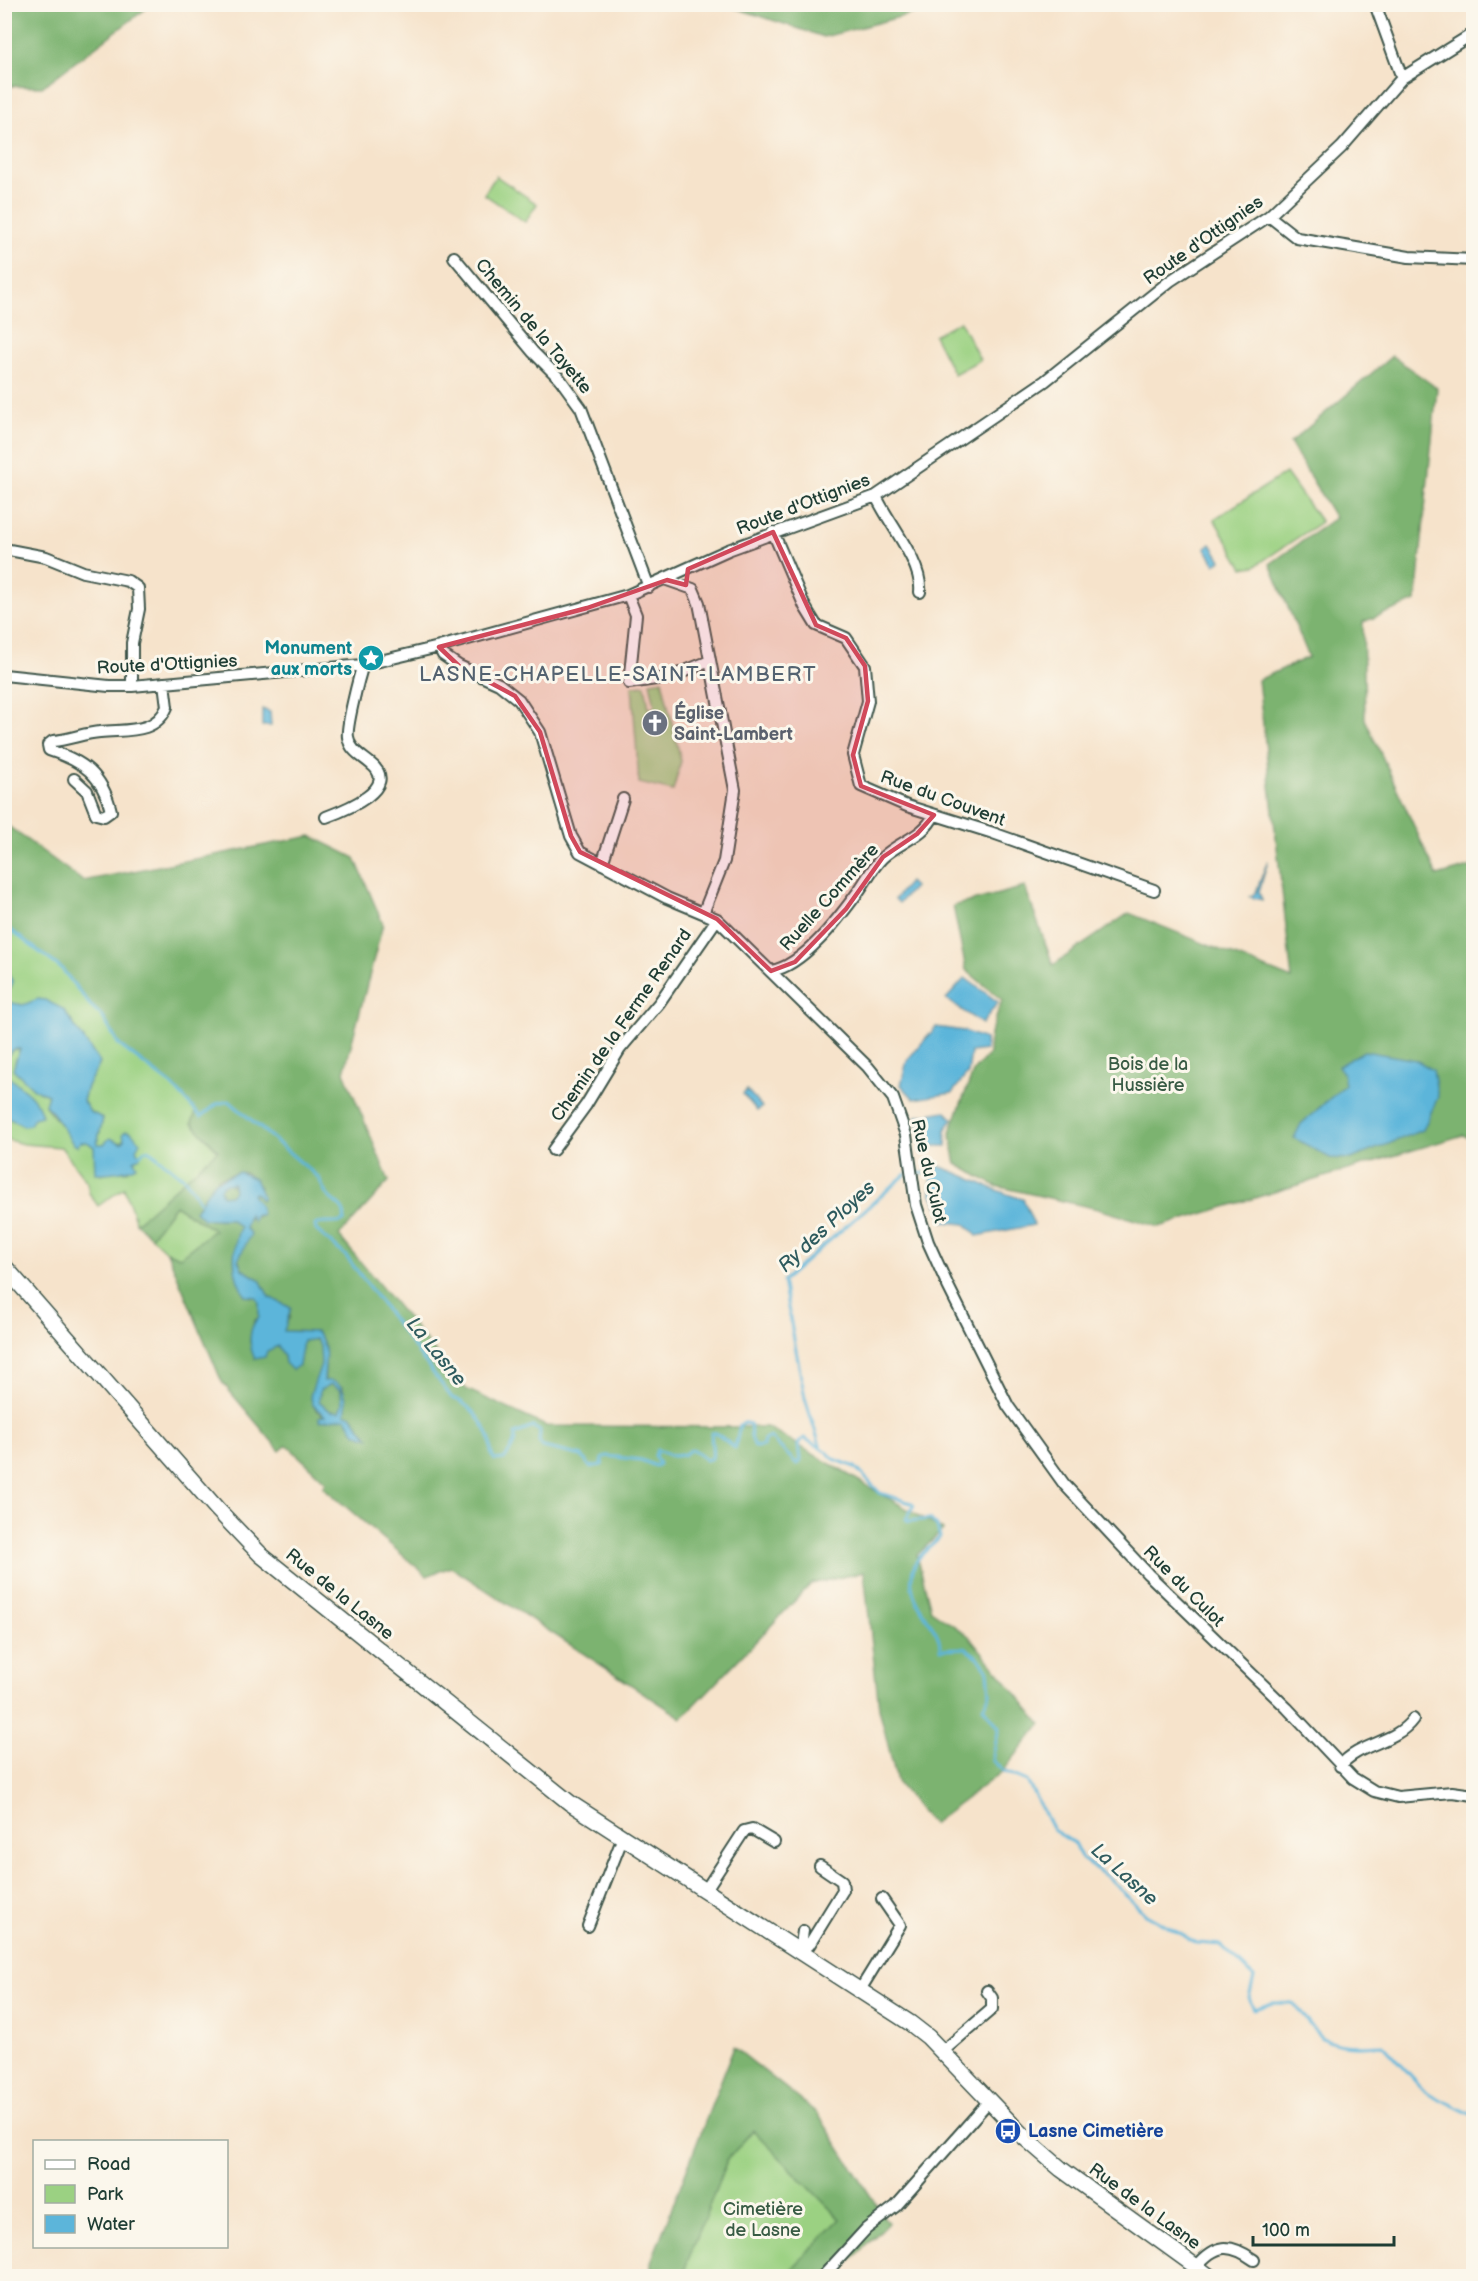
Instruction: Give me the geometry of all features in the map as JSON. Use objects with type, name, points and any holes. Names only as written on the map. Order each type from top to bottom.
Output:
[{"type":"street","points":[[1376,4],[1402,78]]},
{"type":"street","name":"Route d'Ottignies","points":[[4,675],[109,686],[132,686],[363,665],[440,647],[628,595],[773,532],[876,496],[1045,381],[1170,281],[1269,216],[1342,147],[1402,78],[1473,33]]},
{"type":"street","points":[[1269,216],[1297,238],[1409,257],[1473,260]]},
{"type":"street","name":"Chemin de la Tayette","points":[[454,256],[533,352],[560,379],[581,408],[649,587]]},
{"type":"street","points":[[876,496],[886,519],[910,556],[921,584],[920,592]]},
{"type":"street","name":"Rue du Couvent","points":[[773,532],[805,607],[816,625],[846,638],[865,666],[868,701],[853,755],[861,786],[907,806],[1154,890]]},
{"type":"street","points":[[4,549],[46,557],[83,572],[128,581],[138,588],[139,609],[132,643],[132,686]]},
{"type":"street","points":[[688,569],[688,578],[703,619],[735,790],[724,861],[704,911]]},
{"type":"street","points":[[667,580],[693,589]]},
{"type":"street","points":[[628,595],[636,615],[629,683],[670,677],[710,661]]},
{"type":"street","name":"Rue du Culot","points":[[440,647],[443,655],[459,666],[499,684],[519,700],[540,732],[571,836],[580,852],[682,906],[704,911],[717,919],[868,1066],[893,1098],[906,1135],[915,1199],[928,1242],[962,1316],[1008,1406],[1064,1484],[1148,1574],[1287,1708],[1340,1766],[1365,1787],[1398,1797],[1452,1792],[1473,1794]]},
{"type":"street","points":[[326,817],[348,809],[377,790],[380,783],[381,778],[374,766],[353,750],[347,736],[363,665]]},
{"type":"street","points":[[74,779],[87,791],[96,814],[104,816],[111,811],[106,792],[90,771],[75,759],[49,750],[48,745],[53,741],[99,732],[137,730],[153,724],[167,707],[164,683]]},
{"type":"street","points":[[602,864],[623,799]]},
{"type":"street","name":"Ruelle Commère","points":[[771,971],[795,962],[846,909],[883,857],[917,834],[931,822],[934,815]]},
{"type":"street","name":"Chemin de la Ferme Renard","points":[[553,1150],[586,1105],[620,1049],[659,1003],[717,919]]},
{"type":"street","name":"Rue de la Lasne","points":[[4,1266],[217,1509],[261,1555],[532,1774],[623,1837],[910,2023],[942,2052],[1023,2137],[1061,2169],[1202,2272],[1205,2256],[1230,2246],[1254,2260]]},
{"type":"street","points":[[1340,1766],[1353,1753],[1402,1732],[1413,1719]]},
{"type":"street","points":[[705,1891],[744,1831],[752,1828],[774,1842]]},
{"type":"street","points":[[588,1926],[623,1837]]},
{"type":"street","points":[[800,1951],[809,1945],[843,1890],[842,1881],[820,1866]]},
{"type":"street","points":[[860,1990],[905,1924],[882,1899]]},
{"type":"street","points":[[800,1951],[803,1932]]},
{"type":"street","points":[[942,2052],[992,2009],[992,1998],[987,1991]]},
{"type":"street","points":[[823,2277],[866,2229],[896,2206],[989,2101]]},
{"type":"highlighted area","points":[[773,532],[816,625],[846,638],[865,666],[868,701],[853,755],[861,786],[934,815],[917,834],[883,857],[846,909],[795,962],[771,971],[717,919],[580,852],[571,836],[540,732],[515,696],[459,666],[439,647],[587,608],[667,580],[686,585],[688,569]]},
{"type":"green space","points":[[5,4],[151,5],[42,87],[5,86]]},
{"type":"green space","points":[[726,5],[945,5],[824,37]]},
{"type":"green space","points":[[496,176],[537,204],[525,222],[484,194]]},
{"type":"green space","points":[[960,321],[980,360],[954,374],[934,335]]},
{"type":"green space","name":"Bois de la Hussière","points":[[1392,356],[1437,388],[1416,601],[1363,622],[1365,719],[1437,876],[1473,866],[1473,1140],[1463,1135],[1159,1227],[1098,1209],[996,1186],[956,1164],[950,1132],[974,1070],[989,1054],[990,1034],[1002,1000],[966,970],[953,906],[1025,887],[1053,965],[1129,913],[1292,979],[1258,680],[1309,657],[1270,564],[1335,518],[1290,443]]},
{"type":"green space","points":[[1286,473],[1321,522],[1255,566],[1243,568],[1214,519]]},
{"type":"green space","points":[[662,680],[681,761],[673,791],[639,783],[632,686],[645,685],[649,708],[655,706],[650,682]]},
{"type":"green space","points":[[4,823],[83,881],[311,836],[355,858],[383,924],[344,1072],[389,1181],[339,1236],[466,1389],[546,1426],[767,1427],[943,1530],[917,1555],[931,1610],[969,1636],[1041,1724],[1003,1771],[932,1824],[897,1782],[879,1708],[864,1572],[811,1584],[682,1718],[451,1567],[427,1576],[323,1487],[326,1482],[287,1445],[280,1451],[222,1382],[167,1252],[180,1257],[214,1230],[175,1205],[151,1237],[136,1223],[218,1150],[192,1123],[196,1112],[173,1086],[119,1045],[102,1016],[90,1005],[62,969],[5,925]],"holes":[[[239,1172],[246,1173],[260,1187],[252,1196],[261,1215],[250,1219],[249,1214],[245,1228],[249,1232],[238,1259],[237,1246],[240,1227],[230,1219],[210,1220],[197,1207],[219,1178]],[[239,1262],[242,1269],[260,1280],[269,1297],[289,1307],[290,1317],[283,1328],[284,1331],[316,1332],[321,1338],[325,1349],[325,1381],[343,1387],[345,1414],[351,1415],[367,1435],[351,1426],[349,1419],[326,1417],[313,1406],[312,1393],[322,1362],[319,1341],[312,1339],[303,1341],[299,1365],[285,1363],[278,1345],[267,1351],[250,1341],[254,1321],[259,1317],[260,1302],[256,1297],[246,1296],[242,1290]]]},
{"type":"green space","points":[[5,925],[62,969],[90,1005],[102,1016],[119,1045],[173,1086],[196,1112],[192,1123],[218,1151],[136,1223],[124,1188],[98,1206],[89,1193],[87,1182],[61,1147],[23,1144],[5,1139],[4,1116],[24,1126],[38,1110],[5,1074],[5,1055],[7,1056],[14,1049],[20,1049],[15,1062],[34,1089],[48,1095],[45,1106],[72,1139],[87,1142],[94,1147],[101,1174],[115,1170],[128,1171],[134,1163],[124,1141],[97,1145],[103,1118],[90,1112],[83,1101],[87,1086],[100,1063],[63,1009],[7,1003],[10,947],[5,944]]},
{"type":"green space","points":[[227,1183],[232,1185],[234,1190],[232,1195],[227,1197],[222,1195],[220,1190],[222,1185]]},
{"type":"green space","points":[[175,1205],[214,1230],[180,1257],[167,1252],[151,1237]]},
{"type":"green space","points":[[331,1384],[341,1390],[342,1404],[339,1412],[330,1411],[319,1401],[320,1390]]},
{"type":"green space","points":[[734,2047],[818,2114],[888,2223],[836,2276],[785,2276],[840,2219],[753,2130],[727,2160],[682,2276],[651,2276],[651,2262]]},
{"type":"green space","name":"Cimetière de Lasne","points":[[753,2130],[840,2219],[785,2276],[687,2276],[683,2272],[727,2160]]},
{"type":"water","points":[[1211,544],[1221,560],[1215,564],[1205,548]]},
{"type":"water","points":[[262,709],[270,712],[271,726],[262,726]]},
{"type":"water","points":[[1268,860],[1259,892],[1262,900],[1250,897],[1256,892]]},
{"type":"water","points":[[909,882],[914,887],[899,903],[895,899]]},
{"type":"water","points":[[5,944],[10,947],[8,974],[13,982],[6,998],[7,1002],[23,1005],[38,999],[63,1009],[100,1063],[87,1086],[83,1101],[90,1112],[103,1118],[97,1144],[104,1144],[110,1138],[121,1143],[124,1141],[123,1133],[131,1132],[140,1142],[136,1149],[140,1157],[134,1160],[137,1166],[117,1172],[95,1173],[94,1147],[87,1142],[80,1142],[77,1146],[73,1144],[53,1113],[45,1105],[48,1095],[34,1089],[13,1069],[20,1049],[14,1049],[7,1056],[5,1055]]},
{"type":"water","points":[[965,978],[998,1002],[982,1024],[946,999]]},
{"type":"water","points":[[936,1027],[964,1031],[985,1039],[986,1050],[971,1052],[968,1073],[952,1093],[914,1099],[901,1085],[907,1060]]},
{"type":"water","points":[[1364,1051],[1416,1060],[1433,1070],[1438,1097],[1423,1130],[1351,1159],[1330,1158],[1294,1138],[1301,1124],[1345,1085],[1343,1073],[1338,1066]]},
{"type":"water","points":[[5,1074],[28,1092],[40,1109],[42,1116],[34,1118],[30,1125],[24,1126],[5,1116]]},
{"type":"water","points":[[747,1090],[762,1107],[757,1111],[743,1094]]},
{"type":"water","points":[[945,1111],[953,1119],[945,1130],[947,1146],[924,1146],[916,1116]]},
{"type":"water","points":[[932,1164],[1023,1199],[1034,1225],[977,1236],[965,1224],[945,1222],[931,1192]]},
{"type":"water","points":[[239,1172],[255,1179],[263,1197],[261,1200],[255,1193],[252,1195],[260,1206],[262,1215],[255,1215],[253,1222],[249,1214],[245,1228],[251,1234],[238,1260],[242,1269],[260,1280],[269,1297],[291,1308],[284,1331],[316,1332],[321,1338],[326,1355],[324,1381],[331,1381],[340,1386],[345,1396],[345,1414],[351,1415],[369,1438],[355,1433],[346,1418],[319,1421],[319,1417],[325,1416],[313,1405],[310,1396],[321,1364],[320,1346],[316,1339],[303,1341],[299,1365],[292,1370],[285,1363],[278,1346],[267,1351],[265,1357],[255,1359],[250,1337],[255,1321],[259,1317],[259,1302],[256,1297],[246,1296],[235,1271],[235,1244],[240,1227],[230,1219],[203,1219],[195,1211],[214,1182]],"holes":[[[233,1183],[234,1191],[230,1195],[222,1196],[220,1189],[223,1185]],[[331,1384],[341,1390],[342,1404],[339,1412],[330,1411],[319,1401],[320,1390]]]},
{"type":"waterway","name":"La Lasne","points":[[4,925],[62,969],[90,1005],[102,1016],[119,1045],[173,1086],[201,1117],[217,1104],[229,1101],[319,1178],[326,1193],[341,1207],[345,1217],[344,1221],[337,1223],[315,1225],[316,1230],[346,1256],[452,1398],[463,1403],[479,1419],[489,1437],[495,1460],[504,1459],[514,1445],[515,1434],[533,1427],[540,1431],[539,1442],[543,1447],[582,1456],[590,1467],[602,1465],[603,1458],[607,1456],[641,1460],[656,1466],[659,1464],[655,1456],[657,1450],[673,1456],[683,1455],[692,1449],[706,1460],[712,1458],[712,1433],[716,1433],[735,1448],[740,1425],[745,1423],[750,1424],[755,1447],[763,1446],[764,1440],[770,1437],[797,1464],[800,1460],[798,1444],[804,1438],[834,1459],[855,1467],[880,1493],[911,1503],[914,1506],[906,1519],[909,1521],[930,1519],[937,1526],[940,1537],[915,1564],[912,1578],[917,1601],[935,1631],[940,1649],[965,1648],[978,1657],[988,1671],[990,1694],[983,1707],[999,1727],[992,1760],[1003,1771],[1027,1781],[1053,1830],[1074,1843],[1082,1859],[1109,1878],[1146,1915],[1197,1943],[1221,1945],[1254,1977],[1249,1998],[1254,2009],[1273,2003],[1293,2003],[1318,2035],[1328,2041],[1351,2046],[1383,2045],[1426,2092],[1474,2116]]},
{"type":"waterway","points":[[139,1155],[145,1150],[150,1151],[186,1180],[200,1202]]},
{"type":"waterway","name":"Ry des Ployes","points":[[918,1173],[932,1173]]},
{"type":"waterway","name":"Ry des Ployes","points":[[820,1446],[805,1398],[783,1281],[906,1174]]},
{"type":"place","name":"Monument aux morts","points":[[371,658]]},
{"type":"place","name":"Église Saint-Lambert","points":[[655,723]]},
{"type":"place","name":"Lasne Cimetière","points":[[1008,2131]]},
{"type":"district","name":"LASNE-CHAPELLE-SAINT-LAMBERT","points":[[618,674]]}]
